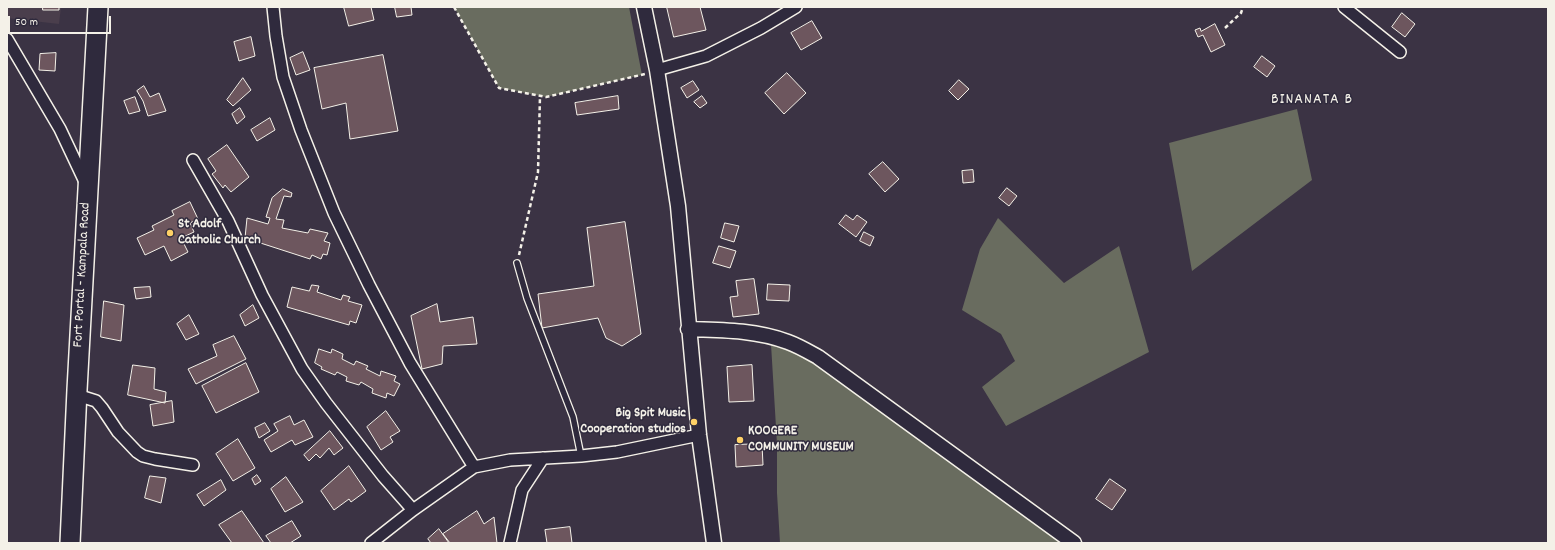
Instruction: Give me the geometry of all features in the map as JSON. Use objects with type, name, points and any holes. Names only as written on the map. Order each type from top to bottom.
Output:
[{"type":"highway","name":"Fort Portal - Kampala Road","points":[[70,543],[98,7]]},
{"type":"street","points":[[273,7],[276,36],[284,77],[301,130],[334,213],[369,286],[410,362],[474,467]]},
{"type":"street","points":[[644,7],[657,70],[678,206],[688,329],[699,435],[714,543]]},
{"type":"street","points":[[657,70],[706,56],[761,28],[796,7]]},
{"type":"street","points":[[1344,7],[1400,52]]},
{"type":"street","points":[[7,39],[60,129],[88,190]]},
{"type":"street","points":[[193,160],[228,221],[262,295],[302,369],[326,403],[383,476],[413,510]]},
{"type":"street","points":[[688,329],[738,330],[764,335],[789,342],[818,357],[1074,543]]},
{"type":"street","points":[[77,395],[96,401],[121,436],[143,456],[193,465]]},
{"type":"street","points":[[371,543],[413,510],[474,467],[510,460],[581,456],[618,452],[699,435]]},
{"type":"street","points":[[510,543],[522,490],[543,458]]},
{"type":"lane","points":[[517,263],[536,323],[570,410],[581,456]]},
{"type":"path","points":[[454,7],[499,88],[546,97],[642,75],[657,70]]},
{"type":"path","points":[[1226,28],[1241,13],[1243,7]]},
{"type":"path","points":[[517,263],[538,172],[540,96]]},
{"type":"shaded area","points":[[7,7],[61,7],[59,24],[7,18]]},
{"type":"shaded area","points":[[454,7],[629,7],[642,75],[546,97],[499,88]]},
{"type":"shaded area","points":[[1297,109],[1312,180],[1192,271],[1169,143]]},
{"type":"shaded area","points":[[998,218],[1064,283],[1119,246],[1149,352],[1006,426],[982,387],[1015,361],[1001,334],[962,310],[980,249]]},
{"type":"shaded area","points":[[771,344],[791,346],[1064,543],[780,543],[777,493],[777,444]]},
{"type":"building","points":[[43,7],[59,7],[59,10],[43,10]]},
{"type":"building","points":[[344,7],[371,7],[374,20],[349,26]]},
{"type":"building","points":[[395,7],[411,7],[412,15],[397,17]]},
{"type":"building","points":[[667,7],[700,7],[706,30],[674,37]]},
{"type":"building","points":[[1402,13],[1415,24],[1405,37],[1392,27]]},
{"type":"building","points":[[812,21],[822,38],[801,50],[791,33]]},
{"type":"building","points":[[1215,24],[1225,45],[1211,52],[1203,35],[1198,37],[1195,30],[1200,28],[1201,31]]},
{"type":"building","points":[[251,37],[255,56],[239,61],[234,42]]},
{"type":"building","points":[[303,52],[310,70],[296,75],[290,58]]},
{"type":"building","points":[[56,53],[55,71],[39,70],[40,54]]},
{"type":"building","points":[[383,55],[398,131],[350,139],[346,103],[322,109],[314,68]]},
{"type":"building","points":[[1262,56],[1275,66],[1267,77],[1254,67]]},
{"type":"building","points":[[787,73],[806,93],[784,114],[765,93]]},
{"type":"building","points":[[243,78],[251,90],[233,106],[227,100]]},
{"type":"building","points":[[959,80],[969,89],[958,100],[949,91]]},
{"type":"building","points":[[693,81],[699,90],[687,98],[681,88]]},
{"type":"building","points":[[144,86],[150,97],[159,93],[166,111],[148,116],[143,101],[137,91]]},
{"type":"building","points":[[618,96],[619,109],[577,115],[575,103]]},
{"type":"building","points":[[702,96],[707,103],[700,108],[694,102]]},
{"type":"building","points":[[135,97],[140,111],[129,114],[124,101]]},
{"type":"building","points":[[240,108],[245,117],[237,124],[232,114]]},
{"type":"building","points":[[270,118],[275,130],[257,141],[251,130]]},
{"type":"building","points":[[227,145],[249,177],[231,192],[225,185],[223,188],[212,174],[216,171],[208,159]]},
{"type":"building","points":[[883,162],[899,179],[885,192],[869,174]]},
{"type":"building","points":[[973,170],[974,182],[963,183],[962,171]]},
{"type":"building","points":[[1007,188],[1017,196],[1009,206],[999,198]]},
{"type":"building","points":[[283,189],[292,193],[291,197],[284,196],[276,219],[284,220],[282,228],[308,233],[310,229],[328,233],[324,241],[330,243],[327,255],[323,254],[321,259],[312,255],[310,259],[245,238],[247,218],[268,224],[270,218],[266,217],[272,198]]},
{"type":"building","points":[[190,202],[198,219],[190,223],[194,232],[181,238],[188,252],[171,261],[164,246],[145,255],[137,238],[154,230],[152,226],[174,215],[172,211]]},
{"type":"building","points":[[846,215],[853,220],[857,215],[867,222],[856,237],[839,224]]},
{"type":"building","points":[[625,222],[641,334],[622,346],[606,338],[598,318],[542,328],[538,294],[594,286],[587,228]]},
{"type":"building","points":[[725,223],[739,226],[734,242],[721,238]]},
{"type":"building","points":[[864,232],[874,237],[870,246],[860,241]]},
{"type":"building","points":[[719,246],[736,251],[730,268],[713,263]]},
{"type":"building","points":[[754,279],[759,314],[733,317],[730,297],[738,296],[736,281]]},
{"type":"building","points":[[768,284],[790,285],[789,301],[767,300]]},
{"type":"building","points":[[312,285],[319,286],[317,292],[341,300],[343,295],[350,297],[348,301],[362,305],[356,323],[350,321],[349,325],[287,307],[292,287],[309,291]]},
{"type":"building","points":[[150,287],[151,297],[136,299],[134,288]]},
{"type":"building","points":[[104,301],[124,305],[121,341],[101,337]]},
{"type":"building","points":[[437,304],[440,322],[473,317],[477,344],[443,346],[442,364],[422,369],[411,316]]},
{"type":"building","points":[[253,305],[259,318],[245,326],[240,315]]},
{"type":"building","points":[[189,315],[199,334],[186,340],[177,324]]},
{"type":"building","points":[[234,336],[246,359],[196,384],[188,369],[217,356],[213,345]]},
{"type":"building","points":[[319,349],[331,353],[332,349],[343,354],[342,359],[354,365],[356,361],[368,366],[366,369],[380,376],[381,371],[396,376],[394,381],[400,384],[394,396],[387,393],[386,398],[372,393],[373,389],[361,382],[359,385],[346,381],[347,377],[337,372],[335,375],[321,369],[322,367],[315,363]]},
{"type":"building","points":[[246,363],[259,392],[216,413],[202,386]]},
{"type":"building","points":[[133,365],[155,368],[154,389],[166,392],[165,403],[128,395]]},
{"type":"building","points":[[752,365],[754,401],[729,402],[727,367]]},
{"type":"building","points":[[172,401],[174,422],[153,426],[150,405]]},
{"type":"building","points":[[386,411],[400,431],[390,437],[393,442],[381,450],[367,427]]},
{"type":"building","points":[[290,416],[294,425],[304,420],[313,437],[295,445],[292,440],[271,452],[264,440],[278,431],[274,424]]},
{"type":"building","points":[[265,423],[270,431],[259,438],[255,428]]},
{"type":"building","points":[[330,431],[343,448],[334,455],[329,448],[320,458],[316,454],[309,461],[304,455]]},
{"type":"building","points":[[238,439],[255,468],[233,481],[216,454]]},
{"type":"building","points":[[762,444],[763,465],[736,467],[735,445]]},
{"type":"building","points":[[349,466],[366,491],[351,502],[349,499],[334,510],[321,491]]},
{"type":"building","points":[[257,475],[261,481],[255,485],[252,479]]},
{"type":"building","points":[[150,476],[166,478],[161,503],[145,498]]},
{"type":"building","points":[[286,477],[303,502],[285,512],[271,489]]},
{"type":"building","points":[[1110,479],[1126,490],[1112,510],[1096,499]]},
{"type":"building","points":[[221,480],[226,490],[204,506],[197,495]]},
{"type":"building","points":[[242,511],[264,543],[232,543],[219,525]]},
{"type":"building","points":[[477,511],[484,524],[494,517],[497,543],[450,543],[443,534]]},
{"type":"building","points":[[292,521],[301,536],[290,543],[271,543],[266,536]]},
{"type":"building","points":[[570,527],[572,543],[547,543],[545,530]]},
{"type":"building","points":[[439,529],[449,543],[431,543],[428,539]]},
{"type":"place","name":"St Adolf Catholic Church","points":[[170,233]]},
{"type":"place","name":"Big Spit Music Cooperation studios","points":[[694,422]]},
{"type":"place","name":"KOOGERE COMMUNITY MUSEUM","points":[[740,440]]},
{"type":"district","name":"BINANATA B","points":[[1312,101]]}]
